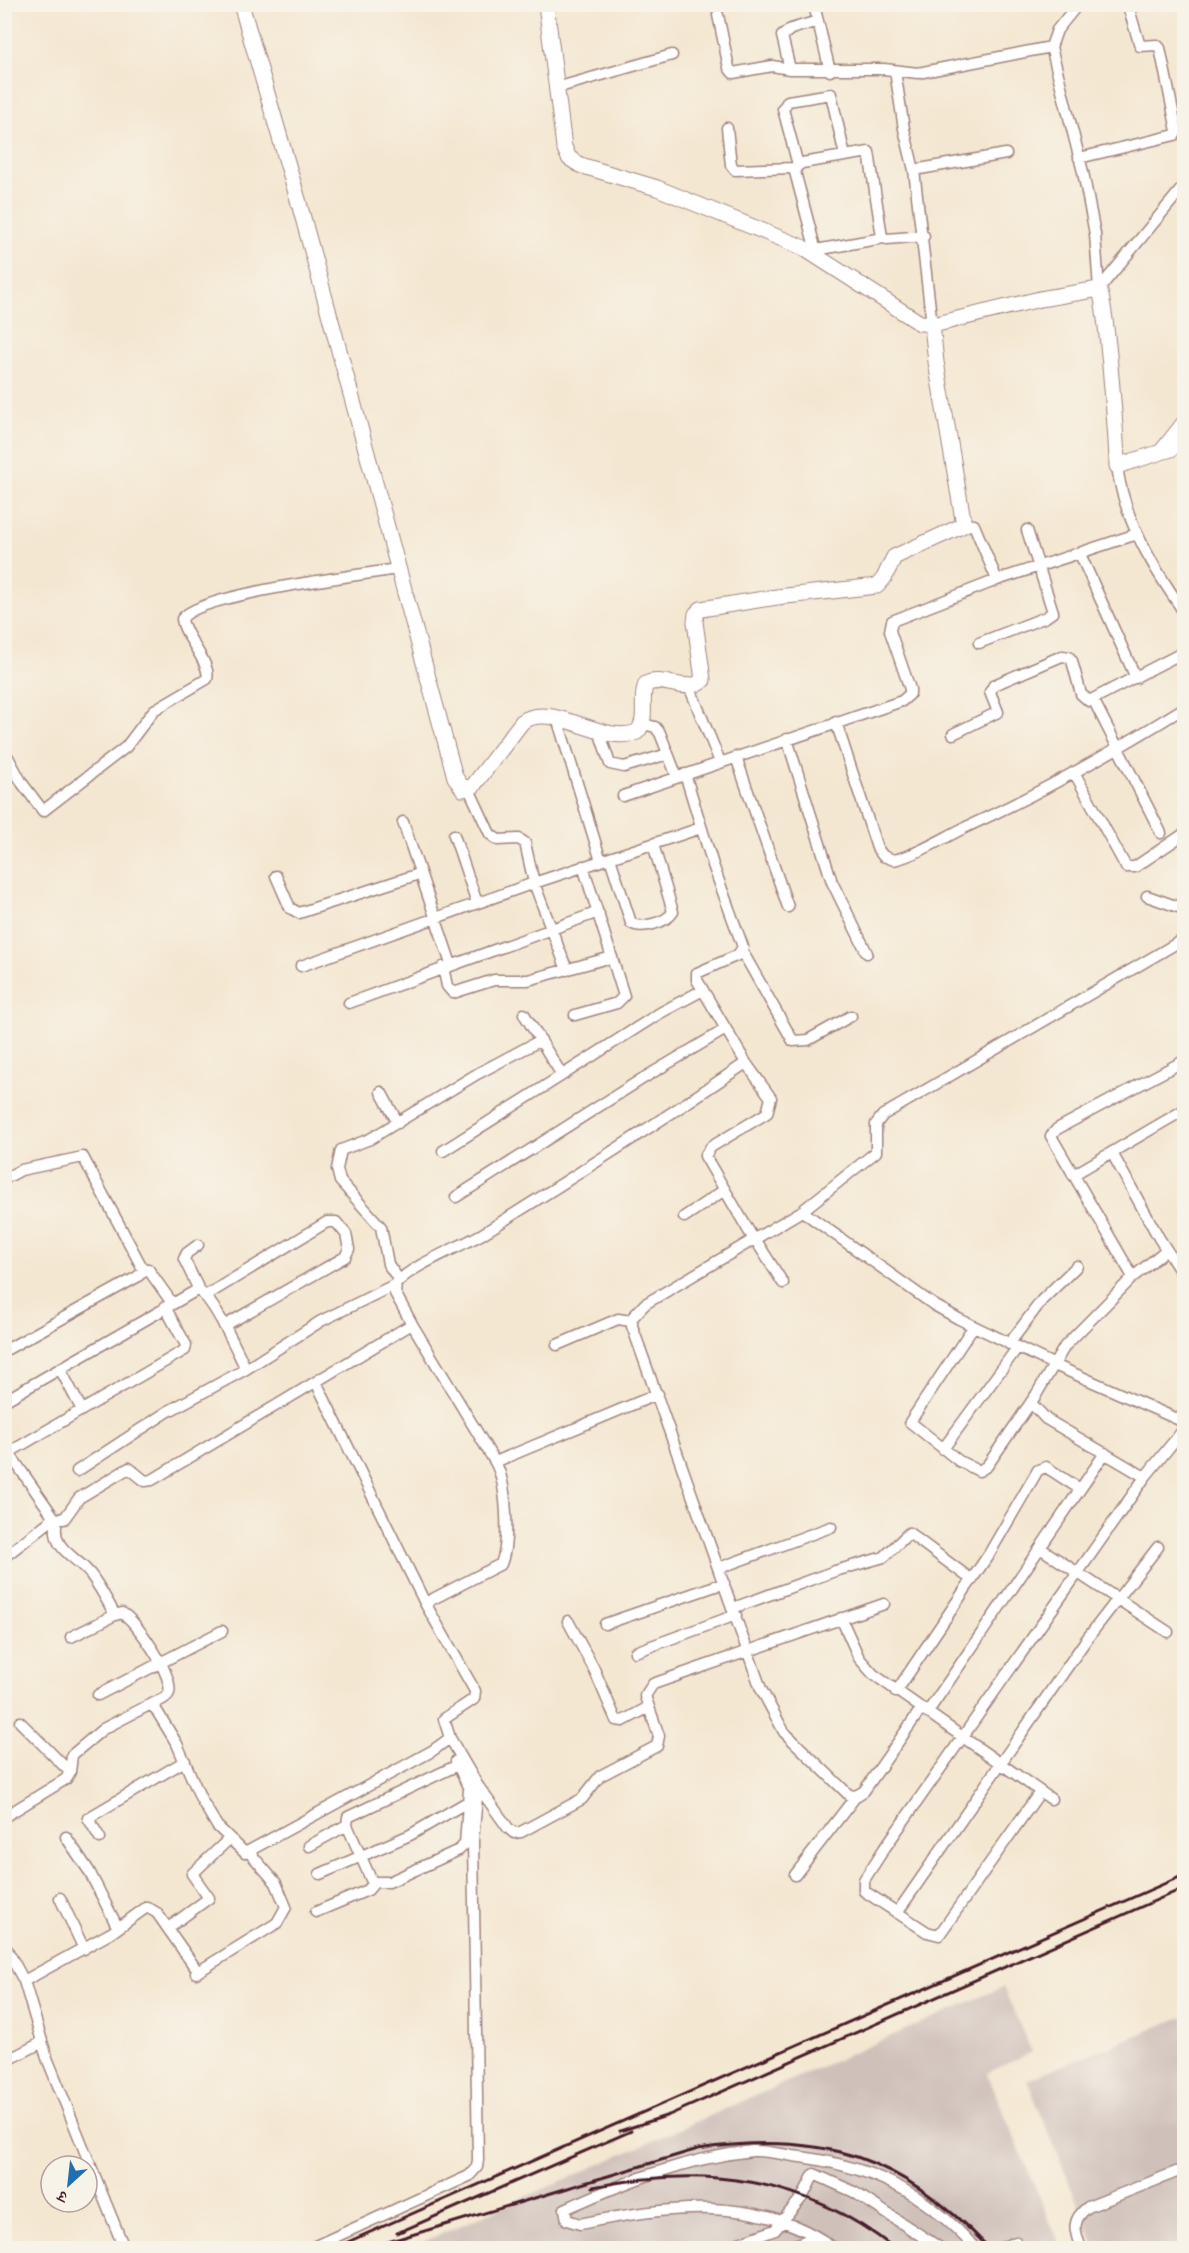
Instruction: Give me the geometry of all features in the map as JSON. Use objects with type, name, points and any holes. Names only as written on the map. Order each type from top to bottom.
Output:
[{"type":"street","points":[[241,4],[299,203],[455,777],[460,787],[469,789]]},
{"type":"street","points":[[546,4],[564,147],[566,154],[574,162],[728,215],[816,253],[920,323],[932,325],[1099,288],[1185,186]]},
{"type":"street","points":[[1078,4],[1058,30],[1051,47],[1080,158],[1095,234],[1099,288],[1104,297],[1106,342],[1117,424],[1117,466],[1122,493],[1137,534],[1156,570],[1185,612]]},
{"type":"street","points":[[1080,158],[1175,135],[1177,131],[1160,48],[1157,45],[1140,46],[1128,6]]},
{"type":"street","points":[[815,9],[830,71]]},
{"type":"street","points":[[718,15],[731,72],[772,66],[830,71],[913,73],[1051,47]]},
{"type":"street","points":[[790,69],[783,36],[791,29],[818,21]]},
{"type":"street","points":[[556,88],[672,55]]},
{"type":"street","points":[[895,71],[904,129],[915,170],[936,362],[964,525]]},
{"type":"street","points":[[816,253],[783,110],[788,100],[831,94],[845,156]]},
{"type":"street","points":[[727,128],[731,165],[735,170],[797,166],[869,152],[879,230],[883,238]]},
{"type":"street","points":[[915,170],[1006,154]]},
{"type":"street","points":[[816,253],[883,238],[924,236]]},
{"type":"street","points":[[1162,451],[1185,423]]},
{"type":"street","points":[[1117,466],[1183,445]]},
{"type":"street","points":[[469,789],[489,768],[522,722],[533,717],[557,718],[599,731],[627,735],[636,732],[642,724],[643,691],[646,684],[656,681],[689,686],[701,683],[703,678],[695,622],[696,614],[701,609],[777,597],[876,586],[882,581],[894,557],[964,525],[975,525],[997,580]]},
{"type":"street","points":[[979,643],[1052,614],[1053,609],[1027,530]]},
{"type":"street","points":[[623,796],[902,701],[910,694],[890,631],[892,621],[997,580],[1039,569],[1137,534]]},
{"type":"street","points":[[1080,554],[1136,678]]},
{"type":"street","points":[[4,750],[22,783],[43,811],[126,747],[154,710],[207,679],[207,670],[184,628],[182,619],[186,613],[200,606],[251,593],[397,569]]},
{"type":"street","points":[[953,734],[998,712],[990,692],[994,685],[1062,656],[1065,655],[1072,660],[1083,698],[1094,701],[1185,652]]},
{"type":"street","points":[[689,686],[720,762]]},
{"type":"street","points":[[1094,701],[1161,833]]},
{"type":"street","points":[[836,722],[877,848],[888,859],[900,858],[979,822],[1118,749],[1185,708]]},
{"type":"street","points":[[557,718],[605,859],[631,923],[639,927],[669,917],[673,912],[653,844]]},
{"type":"street","points":[[642,724],[655,727],[681,776],[743,942],[741,951],[731,959],[697,973],[697,980],[746,1063],[767,1089],[772,1103],[767,1113],[707,1151],[706,1162],[783,1283]]},
{"type":"street","points":[[599,731],[610,764],[617,767],[668,754]]},
{"type":"street","points":[[788,739],[832,882],[867,952]]},
{"type":"street","points":[[736,757],[788,907]]},
{"type":"street","points":[[1074,772],[1126,867],[1135,867],[1185,834]]},
{"type":"street","points":[[469,789],[490,834],[498,840],[519,839],[525,843],[534,882],[567,970]]},
{"type":"street","points":[[403,822],[435,920],[447,965],[447,986],[453,993],[494,980],[528,980],[612,957]]},
{"type":"street","points":[[301,966],[435,920],[534,882],[701,828]]},
{"type":"street","points":[[454,835],[477,903]]},
{"type":"street","points":[[575,1015],[624,998],[583,866]]},
{"type":"street","points":[[276,876],[290,908],[298,913],[419,874]]},
{"type":"street","points":[[1147,896],[1185,909]]},
{"type":"street","points":[[349,1003],[447,965],[593,914],[599,914]]},
{"type":"street","points":[[856,1796],[849,1795],[784,1732],[761,1689],[631,1321],[637,1309],[802,1211],[876,1152],[876,1124],[883,1115],[1185,939]]},
{"type":"street","points":[[741,951],[793,1041],[808,1040],[851,1016]]},
{"type":"street","points":[[443,1151],[660,1013],[703,990]]},
{"type":"street","points":[[524,1014],[562,1075]]},
{"type":"street","points":[[456,1197],[642,1079],[726,1029]]},
{"type":"street","points":[[425,1603],[501,1564],[504,1544],[504,1495],[501,1475],[395,1293],[397,1282],[388,1264],[381,1227],[342,1185],[337,1169],[344,1148],[366,1142],[462,1083],[541,1040]]},
{"type":"street","points":[[1133,1278],[1052,1140],[1052,1132],[1185,1061]]},
{"type":"street","points":[[77,1471],[167,1412],[246,1369],[339,1311],[397,1282],[582,1173],[746,1063]]},
{"type":"street","points":[[381,1092],[398,1123]]},
{"type":"street","points":[[1073,1175],[1185,1110]]},
{"type":"street","points":[[1112,1153],[1166,1250],[1185,1277]]},
{"type":"street","points":[[4,1179],[21,1170],[82,1157],[144,1271],[4,1351]]},
{"type":"street","points":[[684,1217],[723,1191]]},
{"type":"street","points":[[802,1211],[934,1305],[973,1327],[1185,1422]]},
{"type":"street","points":[[4,1401],[168,1305],[202,1293],[327,1222],[336,1222],[344,1230],[349,1249],[345,1257],[224,1326]]},
{"type":"street","points":[[198,1245],[187,1253],[184,1259],[202,1293],[224,1326],[246,1369]]},
{"type":"street","points":[[973,1327],[911,1420],[913,1427],[973,1470],[983,1469],[1030,1403],[1065,1346],[1133,1278],[1166,1250]]},
{"type":"street","points":[[943,1449],[1042,1300],[1077,1266]]},
{"type":"street","points":[[116,1615],[90,1573],[58,1543],[52,1513],[6,1449],[82,1410],[185,1350],[186,1345],[168,1305],[148,1269]]},
{"type":"street","points":[[557,1346],[618,1319],[631,1321]]},
{"type":"street","points":[[4,1557],[55,1519],[67,1517],[82,1496],[125,1470],[132,1469],[144,1481],[152,1480],[412,1324]]},
{"type":"street","points":[[60,1369],[82,1410]]},
{"type":"street","points":[[316,1382],[425,1603],[475,1691],[474,1699],[444,1719],[453,1742],[478,1786],[514,1833],[521,1832],[582,1799],[600,1776],[657,1746],[659,1736],[645,1696],[653,1684],[884,1604]]},
{"type":"street","points":[[495,1462],[658,1394]]},
{"type":"street","points":[[1030,1403],[1046,1419],[1145,1477]]},
{"type":"street","points":[[1040,1792],[939,1935],[927,1932],[867,1894],[862,1885],[1145,1477],[1185,1430]]},
{"type":"street","points":[[795,1875],[856,1796],[864,1791],[924,1711],[1105,1453]]},
{"type":"street","points":[[896,1692],[972,1580],[1041,1467],[1051,1470],[1080,1489]]},
{"type":"street","points":[[719,1568],[831,1527]]},
{"type":"street","points":[[635,1652],[819,1576],[884,1557],[909,1533],[972,1580]]},
{"type":"street","points":[[897,1913],[1117,1599],[1158,1547]]},
{"type":"street","points":[[1040,1548],[1168,1632]]},
{"type":"street","points":[[605,1624],[724,1583]]},
{"type":"street","points":[[4,1817],[64,1781],[70,1772],[70,1758],[83,1744],[103,1729],[166,1697],[169,1692],[168,1683],[159,1662],[143,1633],[124,1613],[71,1637]]},
{"type":"street","points":[[841,1618],[854,1649],[866,1667],[896,1692],[1051,1799]]},
{"type":"street","points":[[568,1622],[594,1669],[616,1720],[622,1721],[649,1707]]},
{"type":"street","points":[[98,1695],[222,1631]]},
{"type":"street","points":[[149,1705],[155,1708],[164,1720],[208,1812],[241,1852],[249,1852],[432,1751],[453,1742]]},
{"type":"street","points":[[20,1722],[70,1772]]},
{"type":"street","points":[[374,1882],[389,1882],[463,1846],[467,1837],[468,1785],[458,1765],[453,1742]]},
{"type":"street","points":[[100,1838],[88,1818],[185,1761]]},
{"type":"street","points":[[374,1882],[347,1825],[348,1817],[458,1765]]},
{"type":"street","points":[[311,2248],[470,2176],[477,2167],[473,1841],[478,1786]]},
{"type":"street","points":[[320,1874],[410,1834],[469,1801]]},
{"type":"street","points":[[309,1846],[347,1825]]},
{"type":"street","points":[[66,1837],[89,1871],[118,1928]]},
{"type":"street","points":[[168,1928],[209,1898],[192,1874],[229,1839]]},
{"type":"street","points":[[24,1981],[84,1949],[147,1907],[153,1909],[168,1928],[195,1969],[277,1923],[286,1907],[276,1883],[249,1852]]},
{"type":"street","points":[[316,1912],[368,1890],[374,1882]]},
{"type":"street","points":[[60,1898],[84,1949]]},
{"type":"street","points":[[6,1952],[24,1981],[42,2043],[88,2167],[124,2248]]},
{"type":"street","points":[[4,2062],[42,2043]]},
{"type":"street","points":[[834,2248],[783,2221],[759,2214],[679,2207],[580,2224],[567,2220],[565,2209],[625,2182],[685,2163],[754,2151],[825,2160],[862,2169],[908,2190],[953,2223],[975,2248]]},
{"type":"street","points":[[1081,2248],[1074,2222],[1079,2214],[1088,2207],[1185,2169]]},
{"type":"street","points":[[725,2248],[775,2230],[802,2196],[814,2174],[854,2192],[940,2248]]},
{"type":"street","points":[[786,2248],[816,2237]]},
{"type":"street","points":[[1001,2248],[1016,2242],[1020,2248]]},
{"type":"shaded area","points":[[1003,1987],[1032,2052],[987,2073],[1061,2248],[409,2248]]},
{"type":"shaded area","points":[[1184,2016],[1184,2248],[1096,2248],[1027,2080]]},
{"type":"railway","points":[[334,2248],[1184,1875]]},
{"type":"railway","points":[[620,2131],[669,2115],[1184,1888]]},
{"type":"railway","points":[[397,2233],[631,2131]]},
{"type":"railway","points":[[368,2248],[698,2149],[743,2144],[784,2144],[822,2148],[858,2157],[892,2172],[924,2191],[957,2217],[989,2248]]},
{"type":"railway","points":[[593,2187],[634,2180],[674,2177],[713,2177],[751,2182],[788,2191],[825,2205],[860,2224],[894,2248]]}]
